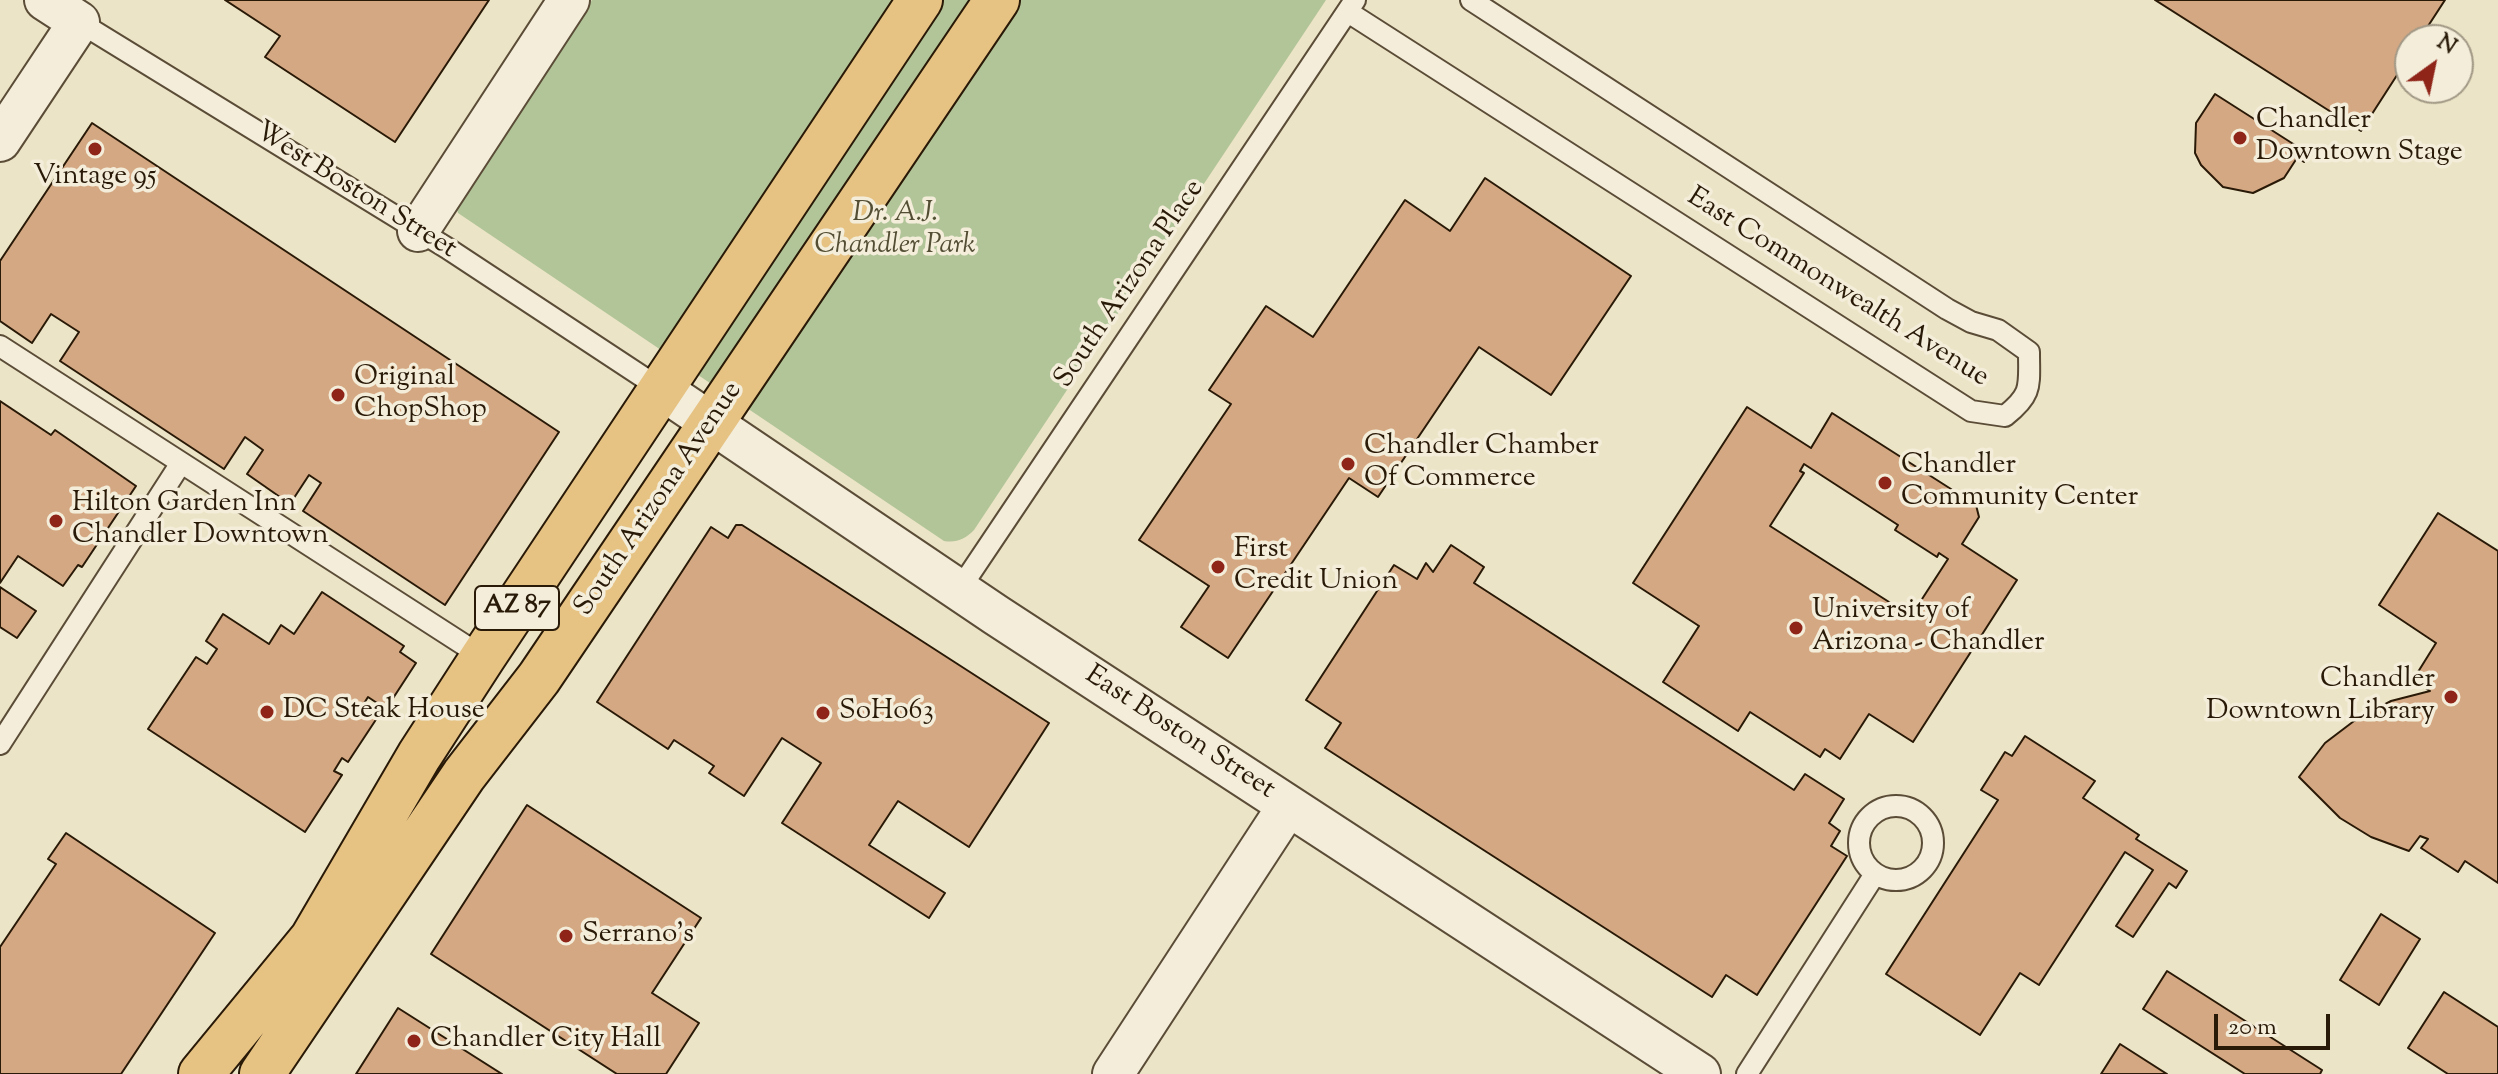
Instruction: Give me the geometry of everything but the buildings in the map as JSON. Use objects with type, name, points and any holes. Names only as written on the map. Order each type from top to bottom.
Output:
[{"type":"main road","name":"South Arizona Avenue","points":[[201,1074],[312,939],[419,756],[483,657],[778,218],[920,0]]},
{"type":"main road","name":"South Arizona Avenue","points":[[262,1074],[464,775],[539,678],[997,0]]},
{"type":"street","name":"West Boston Street","points":[[45,0],[79,22]]},
{"type":"street","points":[[418,231],[569,0]]},
{"type":"street","points":[[0,141],[79,22]]},
{"type":"street","name":"East Boston Street","points":[[661,389],[959,590],[1700,1074]]},
{"type":"street","points":[[1113,1074],[1288,806]]},
{"type":"lane","name":"East Commonwealth Avenue","points":[[1352,6],[1971,411],[2005,416],[2024,401],[2029,383],[2029,352],[1998,330],[1971,322],[1947,309],[1471,0]]},
{"type":"lane","name":"South Arizona Place","points":[[959,590],[1352,6]]},
{"type":"lane","name":"West Boston Street","points":[[79,22],[418,231],[661,389]]},
{"type":"lane","points":[[0,346],[483,657]]},
{"type":"lane","points":[[0,744],[181,463]]},
{"type":"lane","points":[[1747,1074],[1875,874]]},
{"type":"green space","name":"Dr. A.J. Chandler Park","points":[[592,0],[1326,0],[974,530],[960,540],[944,541],[458,213],[456,207],[459,201]]},
{"type":"place","name":"Chandler Downtown Stage","points":[[2240,138]]},
{"type":"place","name":"Vintage 95","points":[[95,149]]},
{"type":"place","name":"Original ChopShop","points":[[338,395]]},
{"type":"place","name":"Chandler Chamber Of Commerce","points":[[1348,464]]},
{"type":"place","name":"Chandler Community Center","points":[[1885,483]]},
{"type":"place","name":"Hilton Garden Inn Chandler Downtown","points":[[56,521]]},
{"type":"place","name":"First Credit Union","points":[[1218,567]]},
{"type":"place","name":"University of Arizona - Chandler","points":[[1796,628]]},
{"type":"place","name":"Chandler Downtown Library","points":[[2451,697]]},
{"type":"place","name":"DC Steak House","points":[[267,712]]},
{"type":"place","name":"SoHo63","points":[[823,713]]},
{"type":"place","name":"Serrano's","points":[[566,936]]},
{"type":"place","name":"Chandler City Hall","points":[[414,1041]]}]
